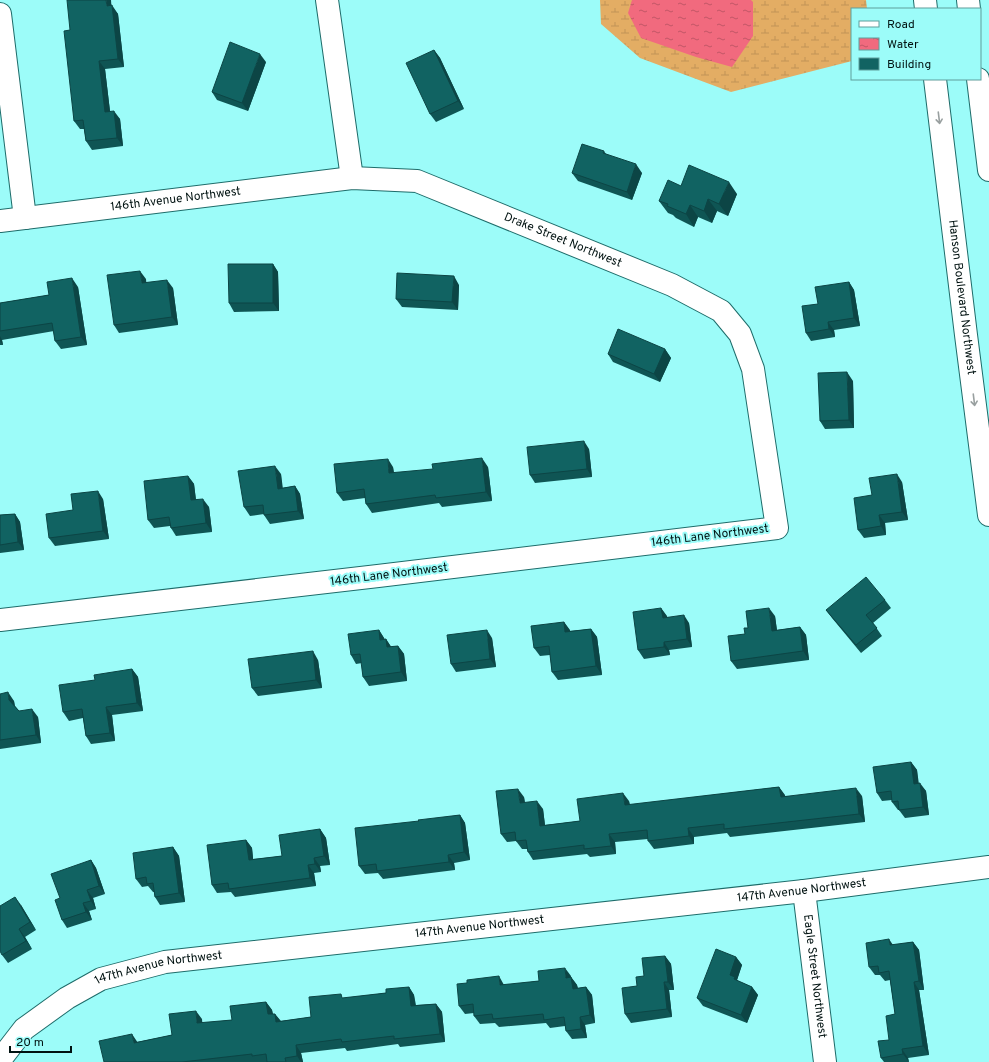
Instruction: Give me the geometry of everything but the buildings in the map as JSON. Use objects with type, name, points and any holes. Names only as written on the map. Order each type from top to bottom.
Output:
[{"type":"street","points":[[327,0],[352,178]]},
{"type":"street","points":[[0,14],[25,218]]},
{"type":"street","name":"Hanson Boulevard Northwest","points":[[935,80],[989,515]]},
{"type":"street","points":[[978,80],[989,170]]},
{"type":"street","name":"146th Avenue Northwest","points":[[0,221],[352,178]]},
{"type":"street","name":"Drake Street Northwest","points":[[352,178],[417,181],[672,285],[720,311],[740,334],[753,369],[777,528]]},
{"type":"street","name":"146th Lane Northwest","points":[[0,620],[777,528]]},
{"type":"street","name":"147th Avenue Northwest","points":[[0,1060],[24,1029],[67,998],[101,979],[165,962],[804,891],[989,867]]},
{"type":"street","name":"Eagle Street Northwest","points":[[804,891],[825,1062]]},
{"type":"green space","points":[[600,0],[866,0],[867,8],[851,8],[851,61],[731,92],[640,58],[601,24]]},
{"type":"water","points":[[632,0],[751,0],[753,2],[753,36],[732,67],[696,57],[641,38],[628,13]]}]
